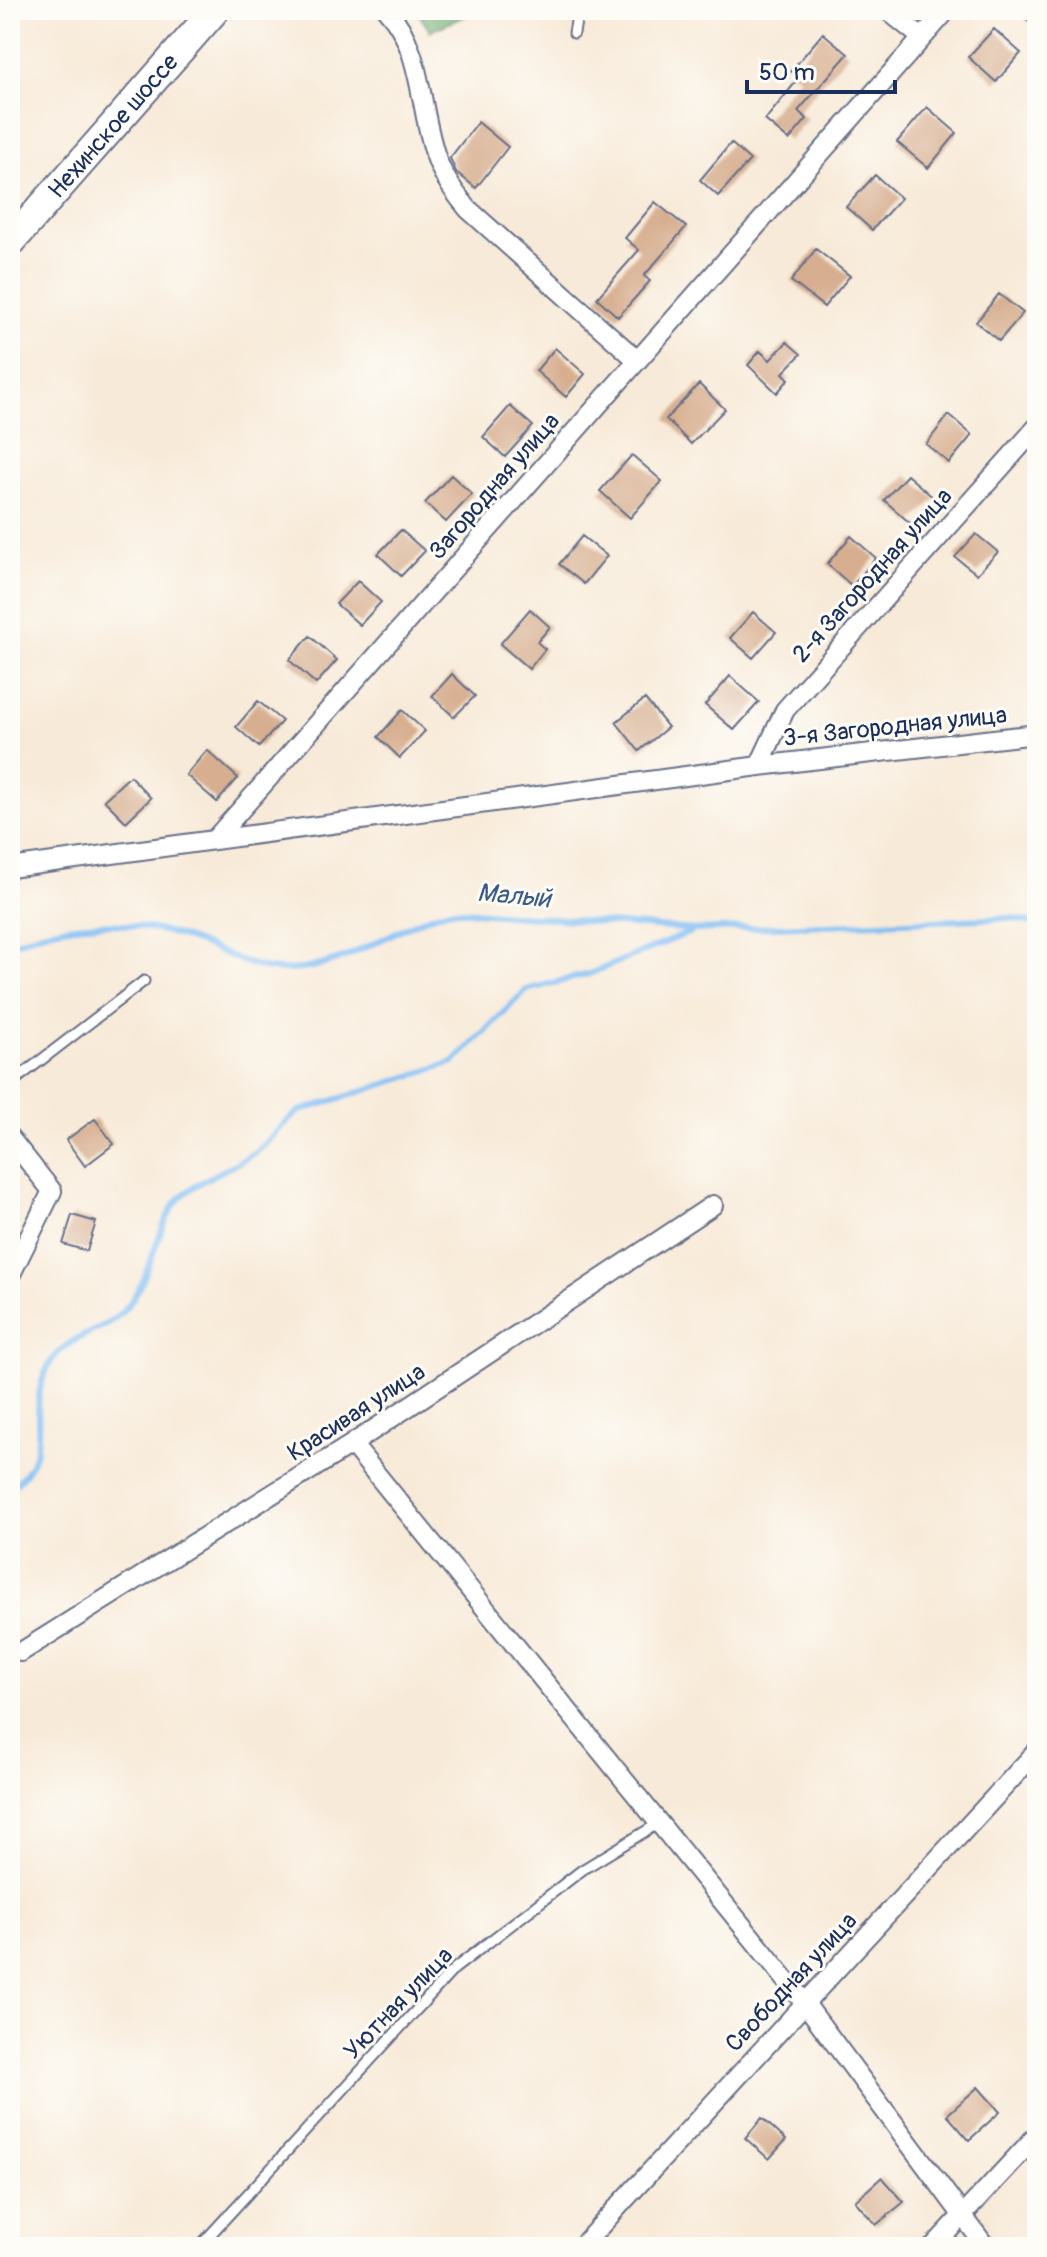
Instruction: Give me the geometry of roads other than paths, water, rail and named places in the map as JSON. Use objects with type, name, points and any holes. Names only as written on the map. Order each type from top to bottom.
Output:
[{"type":"main road","name":"Нехинское шоссе","points":[[10,243],[215,10]]},
{"type":"street","points":[[387,10],[396,19],[409,52],[436,158],[451,189],[468,209],[637,360]]},
{"type":"street","points":[[887,10],[922,38]]},
{"type":"street","name":"Загородная улица","points":[[214,840],[947,10]]},
{"type":"street","points":[[1030,10],[1037,16]]},
{"type":"street","name":"2-я Загородная улица","points":[[759,766],[785,710],[1037,427]]},
{"type":"street","name":"3-я Загородная улица","points":[[214,840],[759,766],[1037,734]]},
{"type":"street","points":[[10,868],[214,840]]},
{"type":"street","points":[[10,1138],[52,1191],[10,1276]]},
{"type":"street","name":"Красивая улица","points":[[21,1652],[352,1444],[713,1205]]},
{"type":"street","points":[[352,1444],[804,2002],[986,2247]]},
{"type":"street","name":"Свободная улица","points":[[581,2247],[1037,1751]]},
{"type":"street","points":[[933,2247],[1037,2135]]},
{"type":"lane","points":[[574,33],[578,10]]},
{"type":"lane","points":[[10,1084],[144,981]]},
{"type":"lane","name":"Уютная улица","points":[[199,2247],[454,1969],[582,1870],[659,1823]]},
{"type":"waterway","name":"Малый","points":[[10,945],[54,930],[101,924],[124,925],[171,933],[247,963],[280,970],[326,964],[450,910],[694,930],[1012,918],[1037,924]]},
{"type":"waterway","points":[[10,1489],[34,1459],[41,1384],[48,1367],[64,1348],[115,1318],[132,1300],[171,1210],[187,1192],[255,1152],[300,1111],[454,1062],[526,990],[589,974],[691,932]]}]
